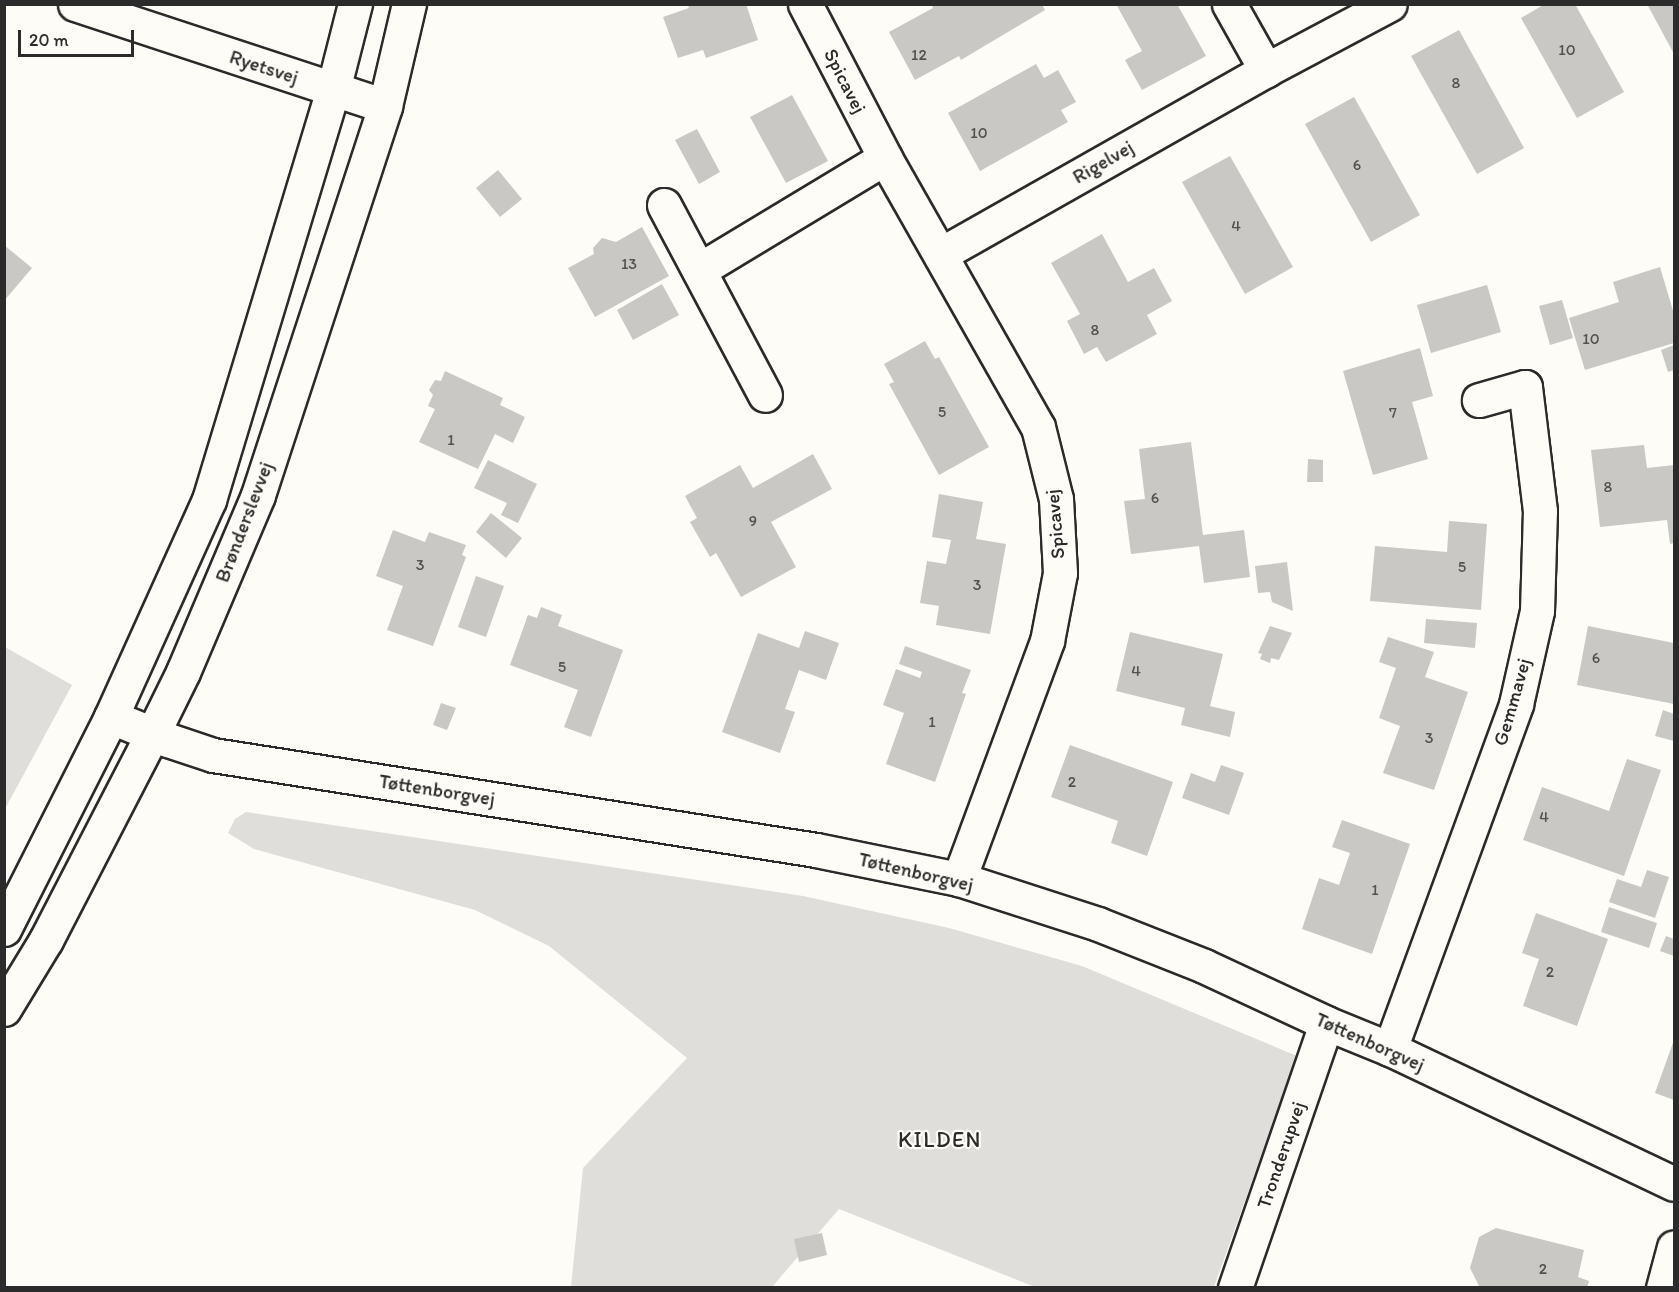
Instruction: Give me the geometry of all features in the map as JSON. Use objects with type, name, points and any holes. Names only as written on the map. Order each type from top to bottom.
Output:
[{"type":"street","name":"Ryetsvej","points":[[75,4],[385,106]]},
{"type":"street","name":"Brønderslevvej","points":[[4,929],[111,717],[209,500],[333,90],[355,4]]},
{"type":"street","name":"Brønderslevvej","points":[[4,1009],[46,940],[152,735],[183,672],[258,495],[385,106],[409,4]]},
{"type":"street","name":"Spicavej","points":[[805,4],[885,158],[1038,427],[1056,499],[1060,573],[1047,641],[959,879]]},
{"type":"street","points":[[1229,4],[1266,70]]},
{"type":"street","name":"Rigelvej","points":[[941,254],[1266,70],[1390,4]]},
{"type":"street","points":[[699,270],[885,158]]},
{"type":"street","points":[[664,205],[765,395]]},
{"type":"street","name":"Gemmavej","points":[[1390,1049],[1515,704],[1536,611],[1540,511],[1525,387],[1479,400]]},
{"type":"street","name":"Tøttenborgvej","points":[[111,717],[152,735],[213,755],[816,850],[959,879],[1098,924],[1204,966],[1326,1023],[1390,1049],[1674,1184]]},
{"type":"street","name":"Tronderupvej","points":[[1235,1287],[1326,1023]]},
{"type":"street","points":[[1663,1287],[1674,1246]]},
{"type":"shaded area","points":[[5,647],[72,685],[5,809]]},
{"type":"shaded area","points":[[246,812],[803,896],[949,928],[1082,966],[1297,1056],[1214,1287],[1035,1287],[839,1209],[772,1287],[571,1287],[583,1168],[687,1058],[549,946],[475,910],[254,849],[228,833],[235,819]]},
{"type":"building","points":[[687,4],[746,4],[758,40],[706,58],[703,50],[678,58],[663,17],[689,8]]},
{"type":"building","points":[[931,4],[1042,4],[1045,10],[961,60],[959,56],[915,80],[889,32],[933,8]]},
{"type":"building","points":[[1116,4],[1177,4],[1206,56],[1142,90],[1125,60],[1142,51]]},
{"type":"building","points":[[1545,4],[1575,4],[1624,92],[1577,118],[1521,18]]},
{"type":"building","points":[[1647,4],[1674,4],[1674,54]]},
{"type":"building","points":[[1459,30],[1524,148],[1477,174],[1411,56]]},
{"type":"building","points":[[1036,64],[1044,78],[1058,70],[1076,102],[1061,110],[1068,122],[980,171],[948,113]]},
{"type":"building","points":[[792,95],[828,161],[786,183],[750,117]]},
{"type":"building","points":[[1354,97],[1420,215],[1371,242],[1305,124]]},
{"type":"building","points":[[697,129],[720,172],[699,184],[675,140]]},
{"type":"building","points":[[1230,156],[1293,267],[1245,294],[1182,182]]},
{"type":"building","points":[[498,170],[522,199],[500,217],[476,188]]},
{"type":"building","points":[[642,227],[669,276],[595,317],[568,268],[594,254],[593,248],[602,238],[616,242]]},
{"type":"building","points":[[1102,234],[1128,282],[1154,268],[1172,301],[1147,315],[1157,334],[1106,362],[1097,347],[1084,354],[1067,321],[1080,314],[1051,263]]},
{"type":"building","points":[[4,245],[32,268],[4,301]]},
{"type":"building","points":[[1660,267],[1674,314],[1674,343],[1585,370],[1569,318],[1619,302],[1613,282]]},
{"type":"building","points":[[662,284],[679,315],[633,340],[617,310]]},
{"type":"building","points":[[1487,285],[1501,332],[1431,353],[1417,305]]},
{"type":"building","points":[[1562,300],[1573,338],[1550,345],[1539,306]]},
{"type":"building","points":[[925,341],[935,359],[939,357],[989,447],[939,475],[889,384],[894,382],[884,364]]},
{"type":"building","points":[[1674,345],[1674,370],[1668,372],[1661,350]]},
{"type":"building","points":[[1420,348],[1433,396],[1412,402],[1428,459],[1373,475],[1343,371]]},
{"type":"building","points":[[445,371],[503,398],[500,405],[525,417],[513,443],[495,434],[478,469],[419,442],[435,409],[428,406],[433,395],[429,390],[435,380],[441,381]]},
{"type":"building","points":[[1191,442],[1203,535],[1244,530],[1250,577],[1204,583],[1199,546],[1131,554],[1124,501],[1145,499],[1139,449]]},
{"type":"building","points":[[1644,445],[1647,468],[1674,465],[1674,543],[1670,544],[1667,520],[1600,527],[1591,450]]},
{"type":"building","points":[[813,454],[832,489],[771,522],[796,567],[741,597],[716,553],[710,557],[690,522],[697,518],[685,496],[740,465],[753,488]]},
{"type":"building","points":[[1308,459],[1323,460],[1323,482],[1307,482]]},
{"type":"building","points":[[488,460],[537,484],[518,523],[501,515],[507,503],[474,488]]},
{"type":"building","points":[[939,494],[983,502],[976,539],[1006,544],[990,634],[936,625],[939,606],[920,603],[927,561],[946,564],[951,540],[932,537]]},
{"type":"building","points":[[491,513],[522,538],[506,558],[476,532]]},
{"type":"building","points":[[1449,521],[1487,524],[1481,610],[1370,601],[1375,546],[1447,552]]},
{"type":"building","points":[[393,530],[425,542],[429,532],[466,545],[462,555],[466,557],[433,646],[387,630],[403,586],[376,576]]},
{"type":"building","points":[[1287,562],[1293,611],[1272,602],[1270,592],[1258,593],[1255,566]]},
{"type":"building","points":[[476,576],[504,586],[486,637],[458,627]]},
{"type":"building","points":[[541,607],[562,615],[558,626],[623,650],[591,737],[564,727],[578,690],[510,665],[528,615],[537,618]]},
{"type":"building","points":[[1426,619],[1477,623],[1475,648],[1424,643]]},
{"type":"building","points":[[1270,626],[1292,633],[1279,660],[1271,658],[1270,663],[1260,659],[1262,654],[1258,653]]},
{"type":"building","points":[[1588,626],[1674,643],[1674,704],[1577,685]]},
{"type":"building","points":[[805,631],[839,643],[826,680],[799,670],[785,709],[795,712],[780,753],[722,732],[758,633],[799,648]]},
{"type":"building","points":[[1130,632],[1223,654],[1210,706],[1235,712],[1230,737],[1181,725],[1185,708],[1116,691]]},
{"type":"building","points":[[1388,637],[1434,652],[1425,677],[1468,692],[1434,790],[1383,773],[1400,726],[1379,718],[1396,668],[1379,662]]},
{"type":"building","points":[[905,646],[971,670],[962,693],[966,694],[935,782],[886,764],[904,713],[883,705],[896,669],[920,678],[922,672],[899,664]]},
{"type":"building","points":[[441,703],[456,708],[447,730],[433,725]]},
{"type":"building","points":[[1663,710],[1674,714],[1674,741],[1655,736]]},
{"type":"building","points":[[1070,745],[1173,782],[1147,856],[1111,843],[1118,821],[1051,797]]},
{"type":"building","points":[[1627,759],[1661,770],[1624,876],[1523,840],[1542,787],[1609,811]]},
{"type":"building","points":[[1221,765],[1244,773],[1229,815],[1182,798],[1191,773],[1215,782]]},
{"type":"building","points":[[1342,820],[1410,844],[1372,954],[1302,929],[1319,878],[1339,885],[1350,853],[1332,847]]},
{"type":"building","points":[[1647,870],[1669,877],[1655,918],[1609,902],[1617,879],[1641,887]]},
{"type":"building","points":[[1609,907],[1657,923],[1649,948],[1601,932]]},
{"type":"building","points":[[1536,913],[1608,939],[1577,1026],[1523,1006],[1539,959],[1522,953]]},
{"type":"building","points":[[1666,936],[1674,939],[1674,956],[1660,951]]},
{"type":"building","points":[[1674,1040],[1674,1100],[1655,1093]]},
{"type":"building","points":[[1496,1228],[1584,1250],[1578,1277],[1589,1281],[1587,1288],[1480,1288],[1470,1268],[1479,1237]]},
{"type":"building","points":[[822,1233],[827,1255],[799,1262],[794,1239]]},
{"type":"district","name":"KILDEN","points":[[940,1140]]}]
